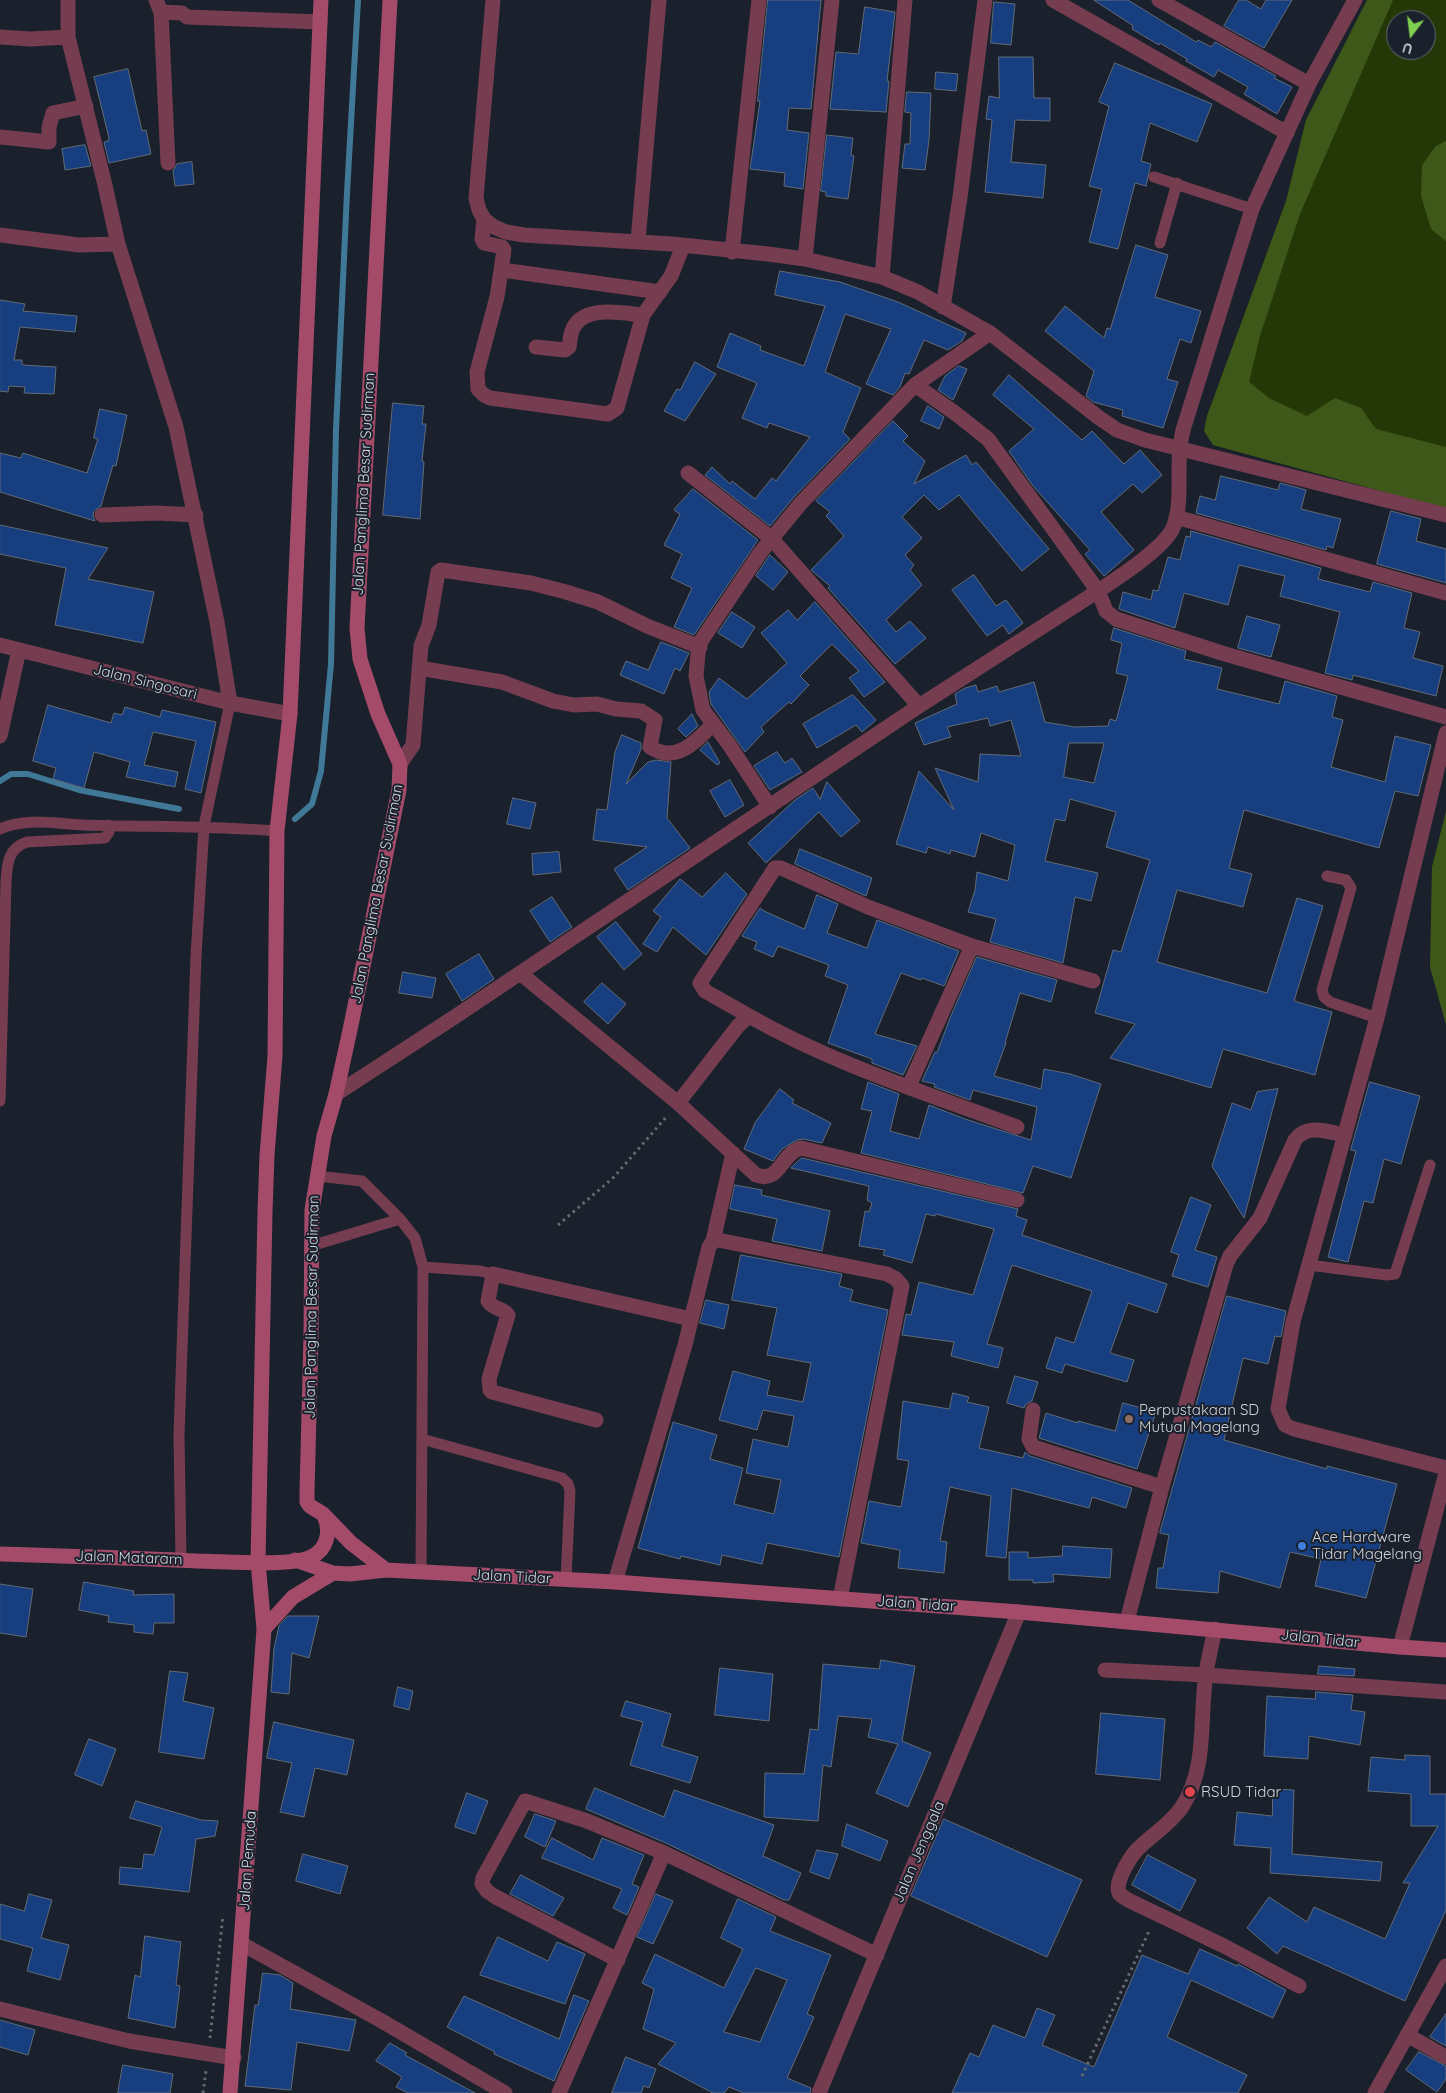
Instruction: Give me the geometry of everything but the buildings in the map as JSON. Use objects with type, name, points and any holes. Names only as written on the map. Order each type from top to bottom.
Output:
[{"type":"main road","points":[[277,831],[290,714],[321,0]]},
{"type":"main road","name":"Jalan Panglima Besar Sudirman","points":[[323,1514],[307,1502],[312,1210],[324,1136],[336,1094],[395,815],[400,764],[378,714],[360,659],[357,628],[390,0]]},
{"type":"main road","name":"Jalan Pemuda","points":[[230,2093],[264,1629],[258,1562],[265,1212],[267,1155],[275,1056],[277,831]]},
{"type":"main road","points":[[295,1560],[305,1560],[321,1550],[326,1542],[328,1532],[323,1514]]},
{"type":"main road","points":[[323,1514],[351,1543],[386,1570]]},
{"type":"main road","name":"Jalan Mataram","points":[[0,1554],[258,1562],[295,1560]]},
{"type":"main road","points":[[295,1560],[333,1573]]},
{"type":"main road","name":"Jalan Tidar","points":[[333,1573],[350,1574],[386,1570],[614,1582],[1020,1612],[1446,1650]]},
{"type":"main road","points":[[264,1629],[293,1597],[333,1573]]},
{"type":"street","points":[[68,0],[68,37],[118,244],[176,427],[217,622],[230,703]]},
{"type":"street","points":[[493,0],[476,198],[479,210],[484,218],[494,227],[524,235],[638,241],[805,259],[882,278],[918,292],[990,333],[1076,402],[1117,430],[1145,440],[1446,515]]},
{"type":"street","points":[[638,241],[659,0]]},
{"type":"street","points":[[732,252],[758,0]]},
{"type":"street","points":[[805,259],[832,0]]},
{"type":"street","points":[[882,278],[905,0]]},
{"type":"street","points":[[943,307],[960,197],[985,0]]},
{"type":"street","points":[[1053,0],[1287,133]]},
{"type":"street","points":[[1159,0],[1309,84]]},
{"type":"street","points":[[336,1094],[770,807],[918,706],[1098,591],[1159,545],[1172,530],[1176,517],[1179,492],[1180,448],[1187,417],[1252,209],[1349,2]]},
{"type":"street","points":[[168,163],[159,6],[182,12],[188,17],[320,22]]},
{"type":"street","points":[[0,37],[30,39],[68,37]]},
{"type":"street","points":[[0,137],[49,142],[53,113],[86,106]]},
{"type":"street","points":[[484,218],[482,239],[484,243],[502,247],[504,250],[497,297],[476,372],[478,389],[490,398],[608,414],[614,412],[617,408],[643,315],[671,276],[683,246]]},
{"type":"street","points":[[0,236],[79,245],[118,244]]},
{"type":"street","points":[[502,270],[660,292]]},
{"type":"street","points":[[536,346],[565,350],[568,347],[572,330],[578,322],[585,316],[595,313],[643,315]]},
{"type":"street","points":[[770,807],[728,743],[703,710],[696,676],[700,647],[712,624],[771,538],[801,503],[915,386],[990,333]]},
{"type":"street","points":[[915,386],[955,413],[988,439],[1098,591],[1106,611],[1116,619],[1225,654],[1446,717]]},
{"type":"street","points":[[688,473],[771,538],[918,706]]},
{"type":"street","points":[[102,515],[157,513],[196,515]]},
{"type":"street","points":[[1176,517],[1446,593]]},
{"type":"street","points":[[400,764],[413,745],[421,646],[429,625],[438,572],[441,570],[531,583],[566,592],[598,602],[647,626],[700,647]]},
{"type":"street","name":"Jalan Singosari","points":[[0,645],[230,703],[290,714]]},
{"type":"street","points":[[0,736],[19,650]]},
{"type":"street","points":[[419,668],[502,682],[553,701],[574,704],[597,704],[616,709],[641,711],[654,720],[650,747],[662,753],[692,746],[713,724]]},
{"type":"street","points":[[1446,733],[1377,1018],[1293,1322],[1278,1398],[1279,1416],[1285,1425],[1294,1429],[1446,1468]]},
{"type":"street","points":[[1017,1127],[909,1086],[879,1078],[787,1038],[705,991],[700,983],[775,868],[781,868],[868,907],[972,946],[1093,981]]},
{"type":"street","points":[[909,1086],[972,946]]},
{"type":"street","points":[[520,973],[678,1103],[756,1175],[762,1177],[773,1175],[787,1155],[801,1148],[1017,1200]]},
{"type":"street","points":[[678,1103],[738,1026],[749,1016]]},
{"type":"street","points":[[1127,1621],[1162,1487],[1230,1256],[1260,1218],[1299,1134],[1306,1130],[1314,1129],[1345,1135]]},
{"type":"street","points":[[614,1582],[691,1319],[709,1247],[713,1241],[733,1154]]},
{"type":"street","points":[[713,1241],[725,1241],[887,1274],[896,1279],[902,1286],[840,1599]]},
{"type":"street","points":[[596,1420],[490,1390],[489,1379],[508,1314],[505,1310],[490,1305],[488,1301],[493,1274],[691,1319]]},
{"type":"street","points":[[1033,1410],[1030,1439],[1033,1447],[1162,1487]]},
{"type":"street","points":[[1400,1647],[1446,1473]]},
{"type":"street","name":"Jalan Jenggala","points":[[819,2093],[1020,1612]]},
{"type":"street","points":[[1215,1629],[1206,1675],[1199,1766],[1189,1794],[1172,1819],[1135,1852],[1119,1882],[1120,1895],[1299,1986]]},
{"type":"street","points":[[1105,1670],[1206,1675],[1446,1692]]},
{"type":"street","points":[[618,1960],[494,1896],[482,1884],[483,1878],[521,1804],[525,1801],[587,1821],[664,1853],[876,1955]]},
{"type":"street","points":[[559,2093],[664,1853]]},
{"type":"street","points":[[242,1944],[380,2020],[505,2093]]},
{"type":"street","points":[[1375,2093],[1446,1966]]},
{"type":"street","points":[[0,2009],[129,2041],[234,2058]]},
{"type":"street","points":[[1407,2035],[1446,2057]]},
{"type":"lane","points":[[1154,177],[1252,209]]},
{"type":"lane","points":[[1160,242],[1177,183]]},
{"type":"lane","points":[[181,1560],[179,1434],[196,956],[204,826],[230,703]]},
{"type":"lane","points":[[0,829],[20,822],[204,826],[277,831]]},
{"type":"lane","points":[[0,1102],[6,882],[12,852],[19,844],[27,842],[105,838],[110,832],[109,825]]},
{"type":"lane","points":[[1327,876],[1346,880],[1351,888],[1322,990],[1324,997],[1330,1002],[1377,1018]]},
{"type":"lane","points":[[1309,1265],[1387,1275],[1395,1274],[1430,1165]]},
{"type":"lane","points":[[317,1176],[362,1181],[400,1219],[415,1238],[424,1267],[420,1572]]},
{"type":"lane","points":[[311,1246],[400,1219]]},
{"type":"lane","points":[[424,1267],[480,1271],[493,1274]]},
{"type":"lane","points":[[422,1439],[562,1478],[568,1484],[570,1491],[566,1580]]},
{"type":"path","points":[[558,1225],[614,1177],[678,1103]]},
{"type":"path","points":[[1082,2076],[1158,1913]]},
{"type":"green space","points":[[1367,0],[1446,0],[1446,509],[1213,445],[1204,431],[1207,416],[1286,201],[1306,120]]},
{"type":"green space","points":[[1367,0],[1393,0],[1389,10],[1386,10],[1386,16],[1300,214],[1260,336],[1249,382],[1269,398],[1307,416],[1335,398],[1361,408],[1376,429],[1446,447],[1446,509],[1213,445],[1204,431],[1207,416],[1286,201],[1306,120]]},
{"type":"green space","points":[[1446,141],[1446,241],[1431,229],[1421,196],[1422,165],[1436,146]]},
{"type":"green space","points":[[1446,811],[1446,1025],[1430,967],[1432,867]]},
{"type":"waterway","points":[[295,819],[312,804],[321,771],[331,664],[336,430],[358,0]]},
{"type":"waterway","points":[[0,781],[11,774],[28,774],[79,790],[179,809]]},
{"type":"place","name":"Perpustakaan SD Mutual Magelang","points":[[1129,1419]]},
{"type":"place","name":"Ace Hardware Tidar Magelang","points":[[1302,1546]]},
{"type":"place","name":"RSUD Tidar","points":[[1190,1792]]}]
